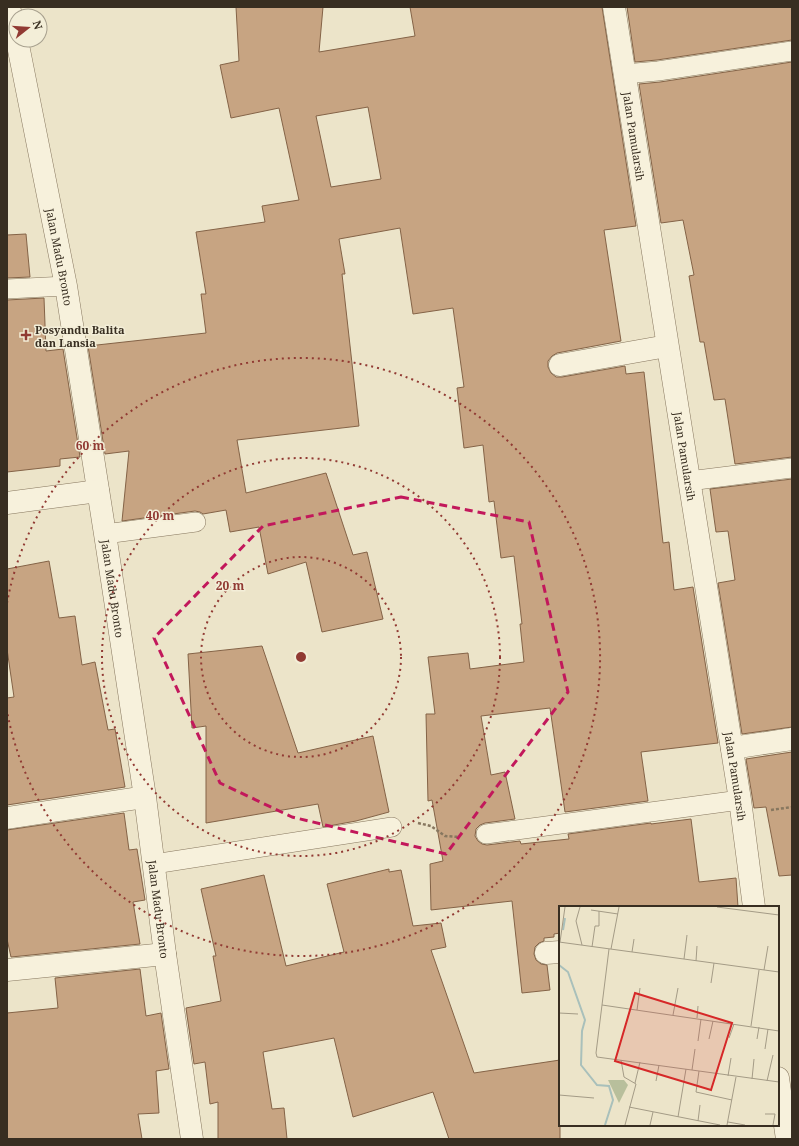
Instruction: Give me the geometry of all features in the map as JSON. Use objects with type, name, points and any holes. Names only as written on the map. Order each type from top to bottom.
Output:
[{"type":"street","name":"Jalan Pamularsih","points":[[614,7],[732,748],[754,906]]},
{"type":"street","name":"Jalan Madu Bronto","points":[[16,48],[15,67],[66,286],[145,797],[165,954],[192,1139]]},
{"type":"street","points":[[560,366],[667,346]]},
{"type":"street","points":[[7,503],[98,491]]},
{"type":"street","points":[[732,748],[792,739]]},
{"type":"street","points":[[7,818],[145,797]]},
{"type":"street","points":[[7,970],[165,954]]},
{"type":"street","points":[[779,1085],[787,1139]]},
{"type":"lane","points":[[624,74],[658,71],[792,51]]},
{"type":"lane","points":[[7,289],[66,286]]},
{"type":"lane","points":[[689,481],[792,468]]},
{"type":"lane","points":[[105,534],[196,522]]},
{"type":"lane","points":[[486,834],[740,800]]},
{"type":"lane","points":[[154,864],[392,827]]},
{"type":"path","points":[[392,827],[417,822],[431,826],[444,836],[463,837],[486,834]]},
{"type":"highlighted area","points":[[401,497],[529,522],[568,692],[446,854],[292,817],[220,783],[154,638],[263,526]]},
{"type":"building","points":[[236,7],[323,7],[319,52],[415,36],[410,7],[602,7],[636,226],[604,230],[621,341],[557,353],[548,361],[548,367],[551,373],[556,377],[625,366],[626,374],[644,372],[663,543],[669,542],[674,590],[693,587],[718,743],[641,752],[648,801],[565,812],[550,708],[481,716],[491,775],[505,772],[515,819],[480,825],[476,829],[475,836],[482,844],[487,845],[520,841],[521,844],[569,839],[568,834],[691,819],[699,882],[736,878],[738,906],[559,906],[559,933],[554,934],[554,937],[544,938],[544,941],[535,947],[534,954],[536,960],[541,964],[547,965],[550,990],[522,993],[512,901],[431,910],[430,864],[443,861],[432,800],[428,801],[426,714],[435,714],[428,657],[468,653],[470,669],[524,662],[520,624],[522,624],[514,556],[501,558],[494,501],[489,502],[483,445],[464,448],[457,388],[464,387],[453,308],[413,314],[400,228],[339,239],[345,274],[342,274],[359,426],[237,440],[246,493],[326,473],[353,555],[367,552],[383,619],[322,632],[306,562],[268,574],[259,527],[230,532],[226,510],[203,514],[195,511],[122,521],[129,451],[105,454],[88,346],[206,333],[201,294],[206,294],[196,232],[265,222],[262,206],[299,200],[279,108],[231,118],[220,65],[239,61]],"holes":[[[368,107],[381,179],[331,187],[316,116]]]},
{"type":"building","points":[[627,7],[792,7],[792,40],[635,62]]},
{"type":"building","points":[[792,62],[792,457],[735,464],[725,399],[714,400],[704,342],[700,342],[689,276],[694,275],[683,220],[661,223],[639,84]]},
{"type":"building","points":[[26,234],[30,277],[7,278],[7,235]]},
{"type":"building","points":[[44,298],[46,351],[63,349],[80,457],[60,459],[60,466],[7,472],[7,300]]},
{"type":"building","points":[[792,479],[792,727],[742,734],[718,583],[735,580],[728,531],[716,532],[710,489]]},
{"type":"building","points":[[49,561],[59,618],[75,616],[82,665],[95,662],[108,730],[115,729],[125,787],[7,805],[7,698],[14,697],[7,649],[7,569]]},
{"type":"building","points":[[262,646],[298,753],[373,736],[389,812],[356,821],[323,827],[318,804],[206,823],[206,726],[192,728],[188,654]]},
{"type":"building","points":[[792,752],[792,875],[779,876],[766,807],[754,808],[746,759]]},
{"type":"building","points":[[124,813],[129,850],[137,849],[145,900],[133,902],[140,944],[11,957],[7,939],[7,830]]},
{"type":"building","points":[[389,869],[389,872],[401,870],[413,926],[441,923],[446,947],[431,950],[474,1073],[559,1060],[560,1139],[449,1139],[433,1092],[353,1117],[334,1038],[263,1052],[272,1109],[284,1108],[287,1139],[218,1139],[218,1102],[210,1104],[205,1062],[194,1064],[186,1008],[221,1001],[213,956],[216,956],[201,889],[264,875],[286,966],[344,952],[327,884]]},
{"type":"building","points":[[140,969],[146,1016],[161,1013],[169,1069],[156,1071],[159,1113],[138,1114],[142,1139],[7,1139],[7,1013],[58,1008],[55,978]]},
{"type":"place","name":"Posyandu Balita dan Lansia","points":[[26,335]]}]
